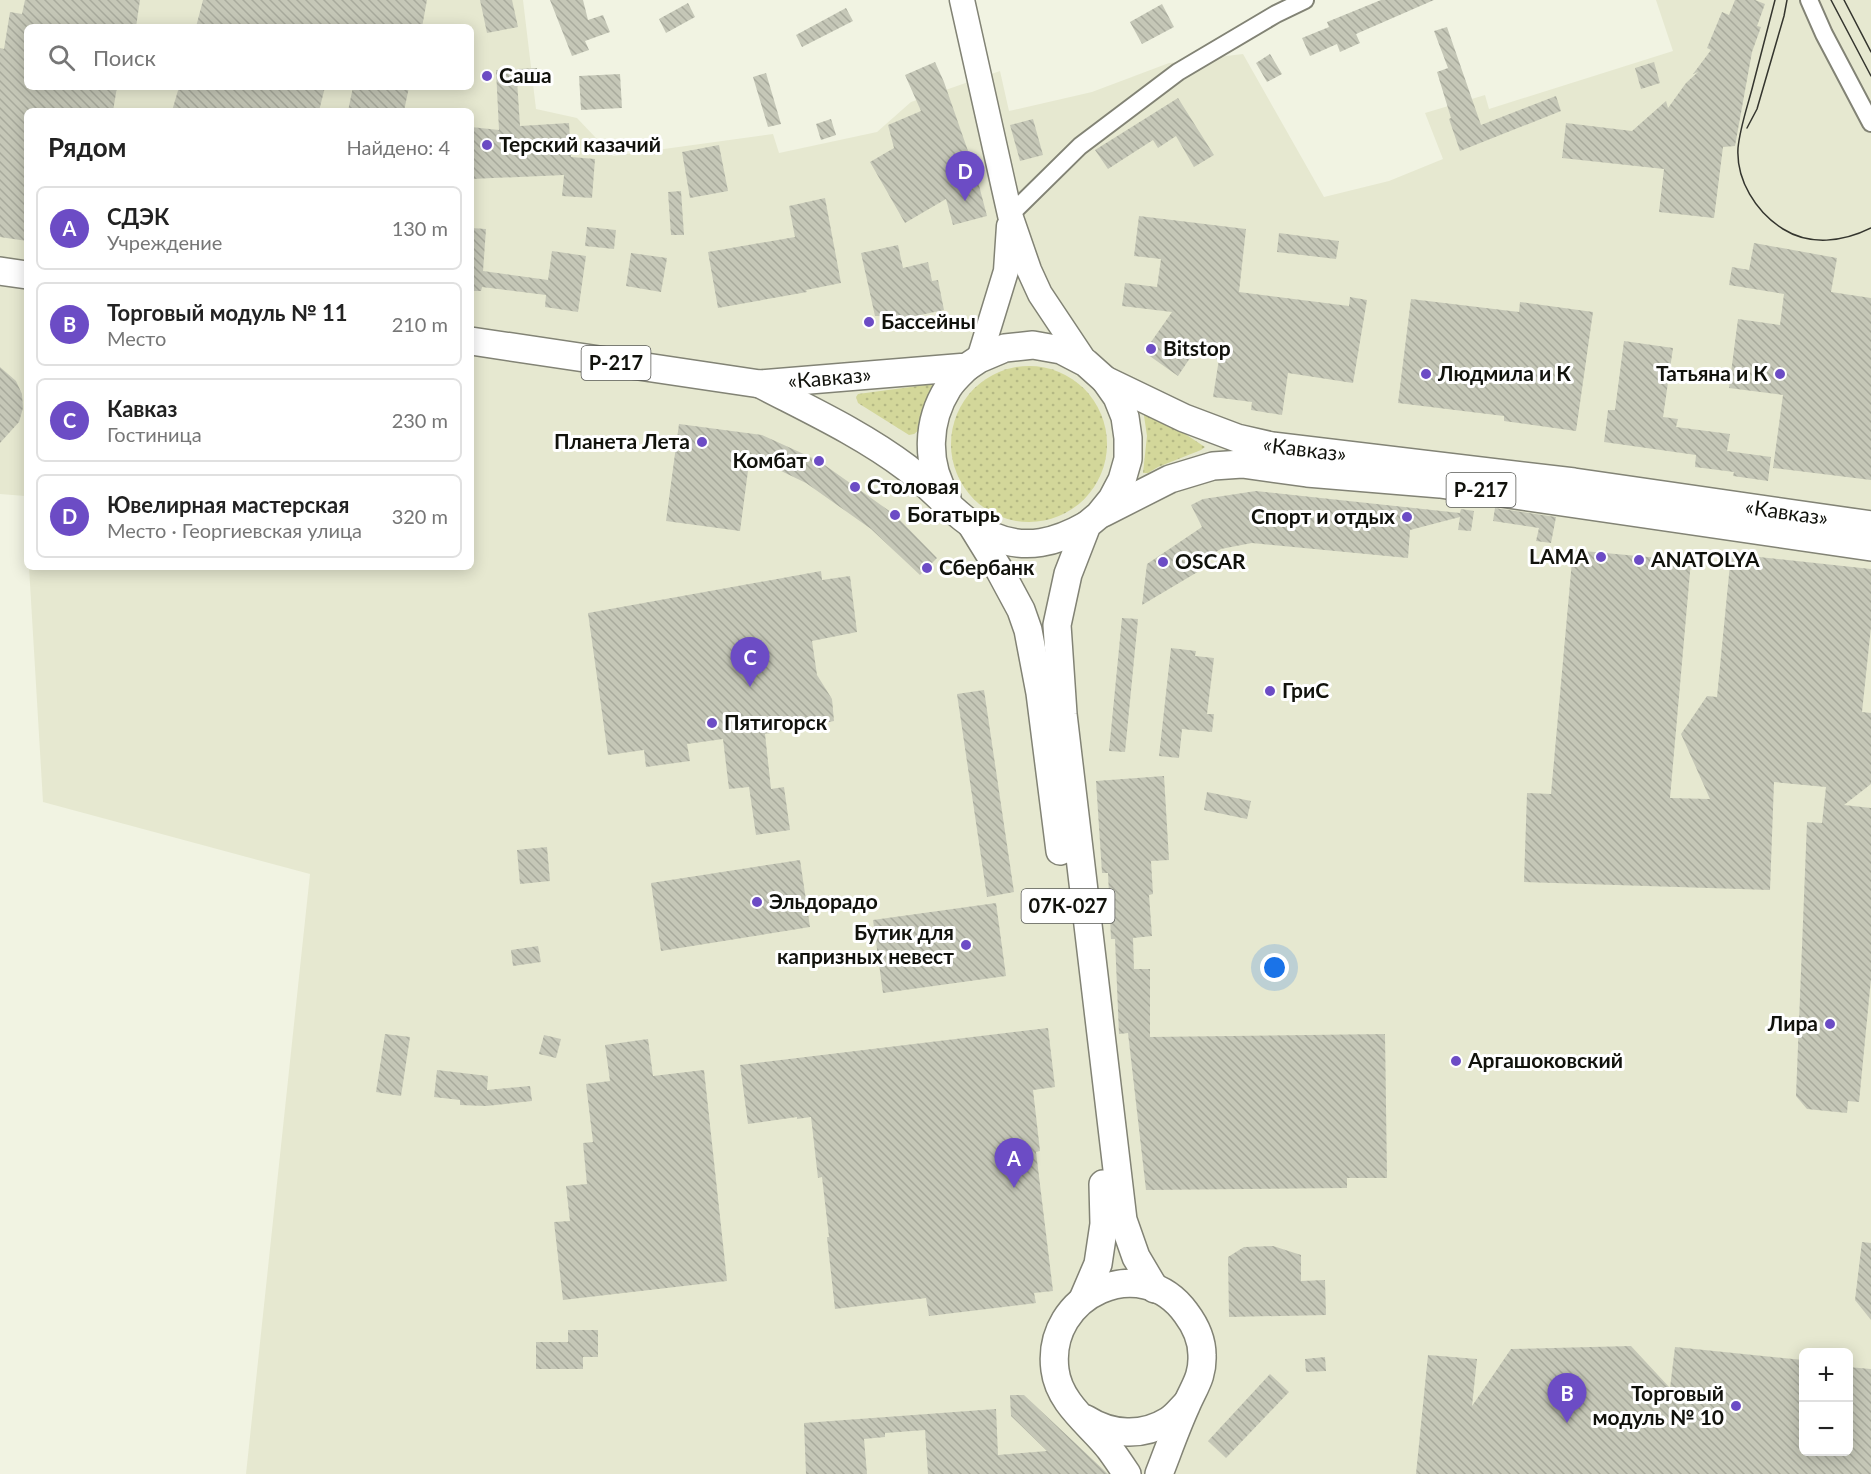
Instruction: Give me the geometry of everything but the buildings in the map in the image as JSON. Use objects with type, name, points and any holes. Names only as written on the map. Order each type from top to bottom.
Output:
[{"type":"main road","points":[[962,0],[1010,215],[1029,270],[1040,294],[1095,371],[1117,397],[1125,417],[1128,459],[1122,480],[1112,499],[1093,520]]},
{"type":"main road","points":[[962,517],[940,487],[932,462],[931,435],[937,410],[949,386],[973,363],[1006,271],[1010,215]]},
{"type":"main road","points":[[0,271],[24,275]]},
{"type":"main road","name":"«Кавказ»","points":[[474,341],[760,384],[973,363],[1005,348],[1034,345],[1061,350],[1095,371],[1184,418],[1237,438],[1272,446],[1574,482],[1871,525]]},
{"type":"main road","name":"«Кавказ»","points":[[760,384],[862,437],[907,468],[962,517],[992,537],[1016,543],[1041,543],[1065,537],[1170,479],[1213,466],[1242,464],[1307,473],[1440,484],[1871,547]]},
{"type":"main road","name":"07К-027","points":[[962,517],[1000,572],[1021,610],[1028,630],[1040,693],[1104,1191],[1104,1224],[1098,1264],[1083,1299],[1068,1313],[1059,1331],[1054,1351],[1055,1372],[1068,1402],[1109,1448],[1127,1474]]},
{"type":"main road","name":"07К-027","points":[[1093,520],[1068,573],[1057,625],[1064,714],[1123,1220],[1136,1257],[1155,1289],[1170,1296],[1193,1321],[1202,1353],[1201,1371],[1196,1388],[1187,1404],[1160,1474]]},
{"type":"main road","points":[[1083,1299],[1099,1289],[1118,1284],[1137,1284],[1155,1289]]},
{"type":"main road","points":[[1079,1414],[1099,1427],[1123,1432],[1147,1430],[1169,1420],[1187,1404]]},
{"type":"street","points":[[1010,215],[1080,146],[1178,72],[1273,7],[1305,0]]},
{"type":"street","points":[[1809,0],[1824,34],[1871,123]]},
{"type":"shaded area","points":[[0,0],[523,0],[536,109],[577,118],[613,156],[773,134],[779,153],[877,132],[911,102],[1000,71],[1009,111],[1092,92],[1169,63],[1243,54],[1324,197],[1389,181],[1443,159],[1425,113],[1485,95],[1489,109],[1673,51],[1656,0],[1871,0],[1871,1474],[246,1474],[310,874],[43,802],[29,570],[474,570],[474,108],[24,108],[24,496],[0,494]]},
{"type":"green space","points":[[1029,366],[1059,372],[1084,389],[1101,414],[1107,444],[1101,474],[1084,499],[1059,516],[1029,522],[999,516],[974,499],[957,474],[951,444],[957,414],[974,389],[999,372]]},
{"type":"green space","points":[[933,384],[919,430],[909,435],[858,403],[856,397],[858,394]]},
{"type":"green space","points":[[1143,409],[1205,447],[1148,473],[1143,473],[1147,436]]},
{"type":"tram line","points":[[1775,0],[1739,140],[1738,160],[1744,183],[1764,214],[1783,229],[1804,238],[1838,239],[1871,228]]},
{"type":"tram line","points":[[1747,128],[1757,109],[1787,0]]},
{"type":"tram line","points":[[1831,0],[1871,76]]},
{"type":"tram line","points":[[1844,0],[1871,52]]},
{"type":"place","name":"Саша","points":[[487,76]]},
{"type":"place","name":"Терский казачий","points":[[487,145]]},
{"type":"place","name":"Ювелирная мастерская","points":[[965,201]]},
{"type":"place","name":"Бассейны","points":[[869,322]]},
{"type":"place","name":"Bitstop","points":[[1151,349]]},
{"type":"place","name":"Людмила и К","points":[[1426,374]]},
{"type":"place","name":"Татьяна и К","points":[[1780,374]]},
{"type":"place","name":"Планета Лета","points":[[702,442]]},
{"type":"place","name":"Комбат","points":[[819,461]]},
{"type":"place","name":"Столовая","points":[[855,487]]},
{"type":"place","name":"Богатырь","points":[[895,515]]},
{"type":"place","name":"Спорт и отдых","points":[[1407,517]]},
{"type":"place","name":"LAMA","points":[[1601,557]]},
{"type":"place","name":"ANATOLYA","points":[[1639,560]]},
{"type":"place","name":"OSCAR","points":[[1163,562]]},
{"type":"place","name":"Сбербанк","points":[[927,568]]},
{"type":"place","name":"Кавказ","points":[[750,687]]},
{"type":"place","name":"ГриС","points":[[1270,691]]},
{"type":"place","name":"Пятигорск","points":[[712,723]]},
{"type":"place","name":"Эльдорадо","points":[[757,902]]},
{"type":"place","name":"Бутик для капризных невест","points":[[966,945]]},
{"type":"place","name":"Лира","points":[[1830,1024]]},
{"type":"place","name":"Аргашоковский","points":[[1456,1061]]},
{"type":"place","name":"СДЭК","points":[[1014,1188]]},
{"type":"place","name":"Торговый модуль № 10","points":[[1736,1406]]},
{"type":"place","name":"Торговый модуль № 11","points":[[1567,1423]]}]
